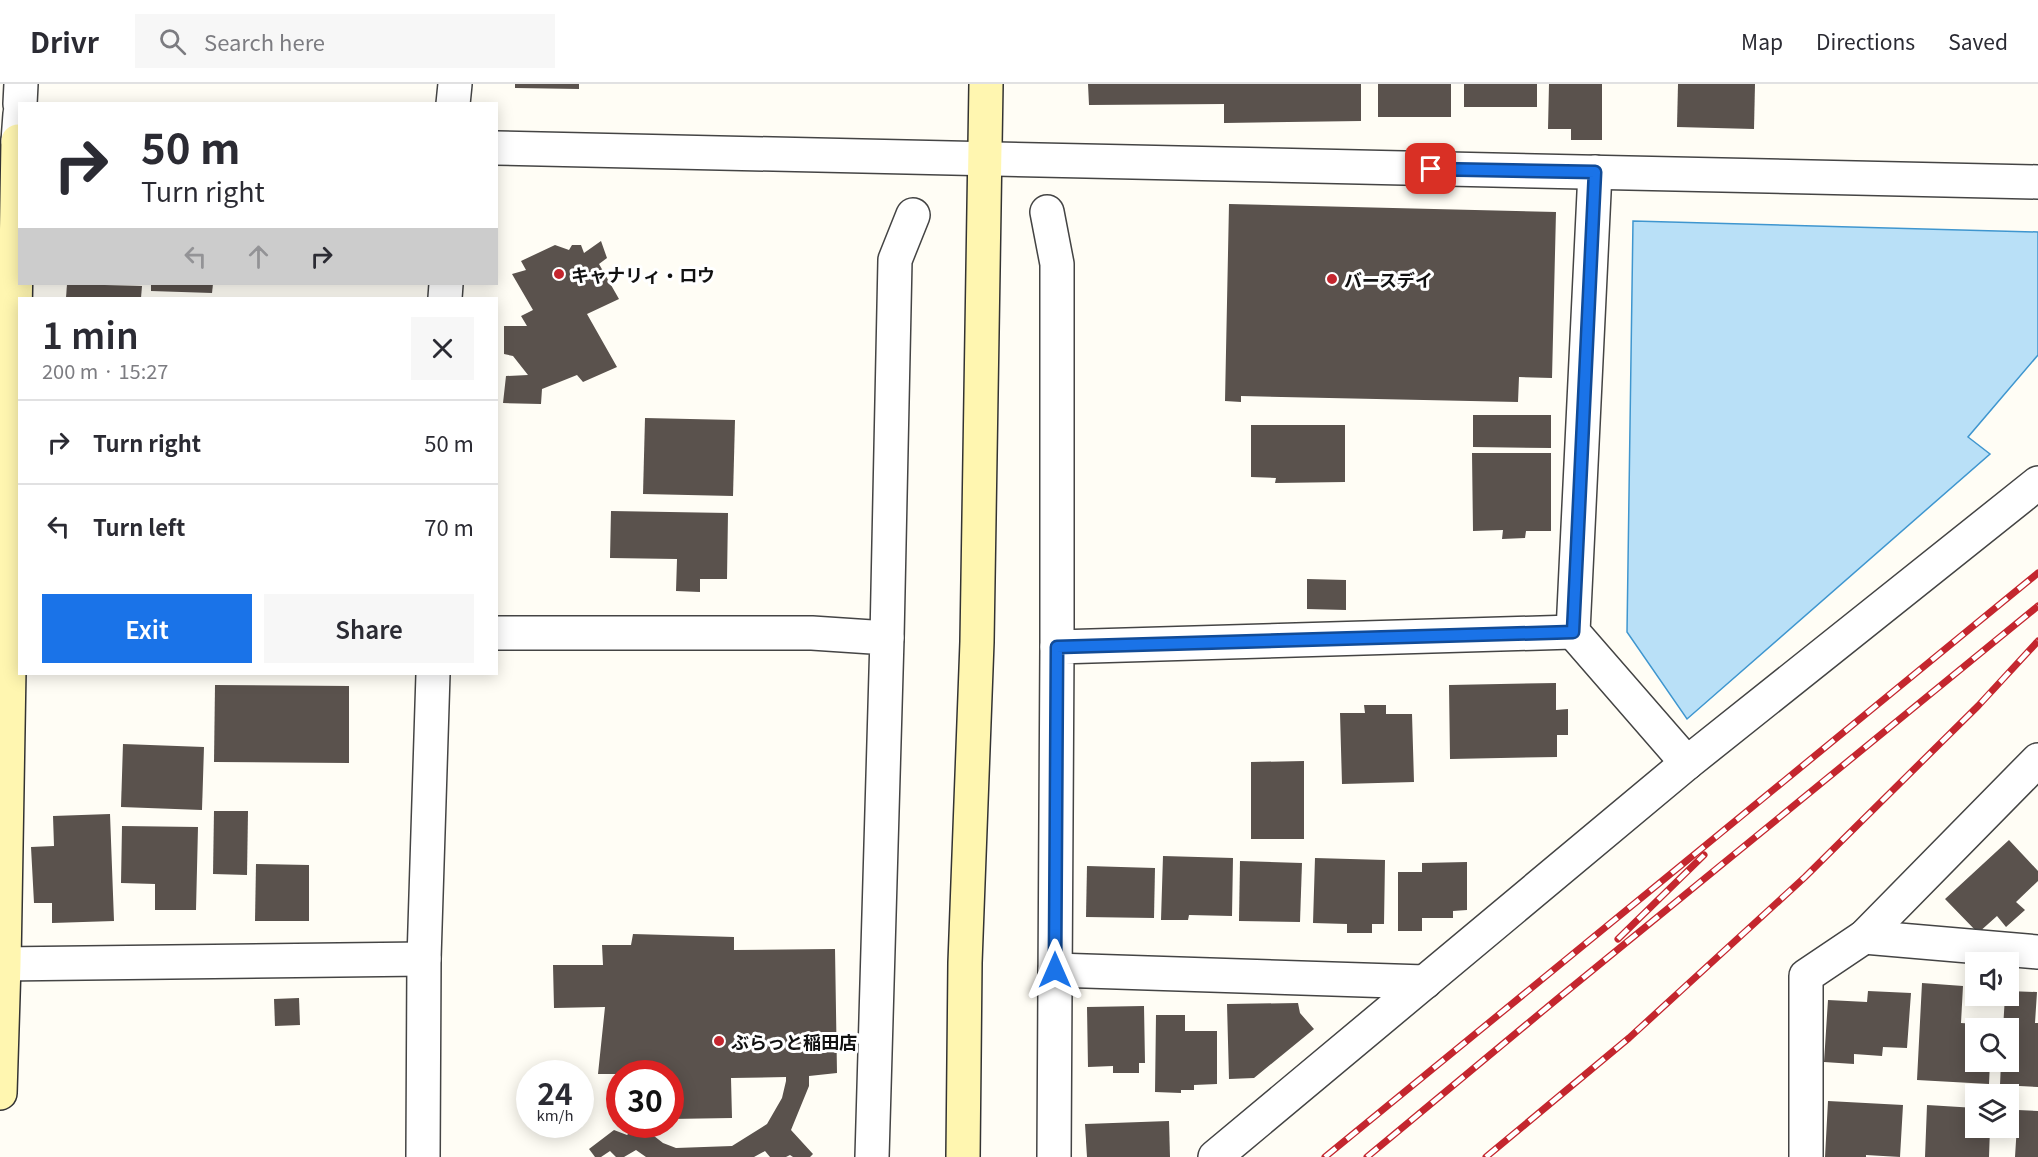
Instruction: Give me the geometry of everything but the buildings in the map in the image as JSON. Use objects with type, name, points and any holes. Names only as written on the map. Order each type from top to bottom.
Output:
[{"type":"street","points":[[20,102],[21,84]]},
{"type":"street","points":[[453,102],[455,84]]},
{"type":"street","points":[[963,1157],[965,963],[977,642],[986,84]]},
{"type":"street","points":[[498,148],[2038,182]]},
{"type":"street","points":[[1595,172],[1573,632],[1687,763]]},
{"type":"street","points":[[0,1093],[18,181]]},
{"type":"street","points":[[1047,212],[1057,264],[1054,1157]]},
{"type":"street","points":[[872,1157],[887,638],[894,260],[914,215]]},
{"type":"street","points":[[1215,1157],[1687,763],[2038,483]]},
{"type":"street","points":[[1057,647],[1573,632]]},
{"type":"street","points":[[498,633],[812,633],[887,638]]},
{"type":"street","points":[[423,1157],[424,959],[432,675]]},
{"type":"street","points":[[1806,1157],[1806,976],[1864,937],[2038,760]]},
{"type":"street","points":[[1864,937],[2038,952]]},
{"type":"street","points":[[2,964],[424,959]]},
{"type":"street","points":[[1055,970],[1425,982]]},
{"type":"water","points":[[1633,221],[2038,232],[2038,355],[1968,437],[1990,454],[1687,719],[1627,632]]},
{"type":"railway","points":[[1325,1157],[2038,573]]},
{"type":"railway","points":[[1367,1157],[2038,606]]},
{"type":"railway","points":[[1486,1157],[1629,1038],[1805,877],[1978,706],[2038,641]]},
{"type":"railway","points":[[1618,939],[1704,855]]},
{"type":"place","name":"キャナリィ・ロウ","points":[[559,274]]},
{"type":"place","name":"バースデイ","points":[[1332,279]]},
{"type":"place","name":"ぶらっと稲田店","points":[[719,1041]]},
{"type":"route","points":[[1055,970],[1057,647],[1573,632],[1595,172],[1431,169]]}]
